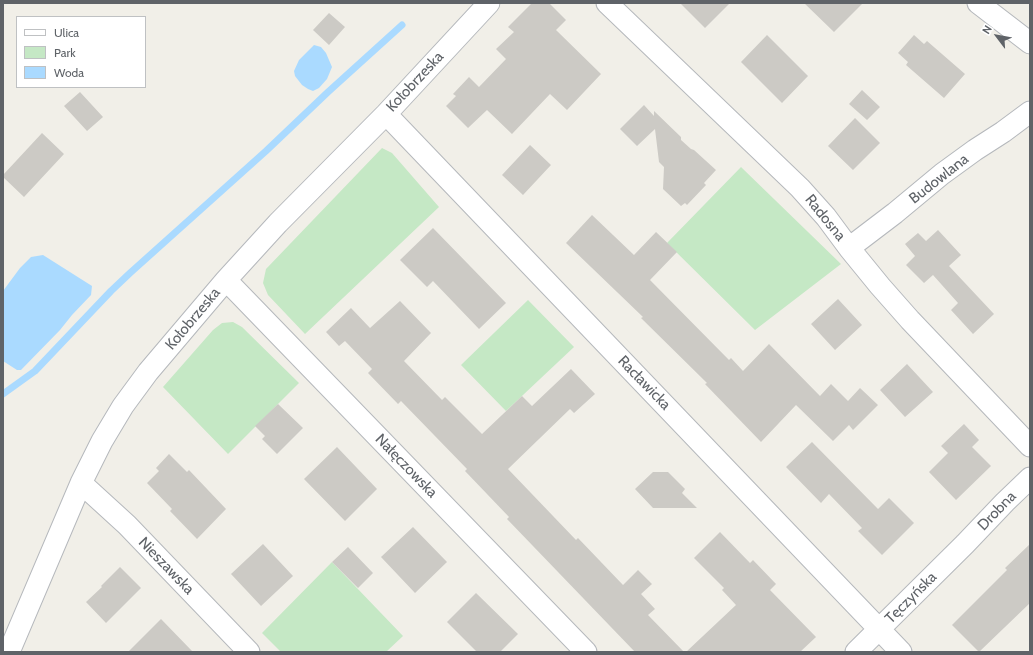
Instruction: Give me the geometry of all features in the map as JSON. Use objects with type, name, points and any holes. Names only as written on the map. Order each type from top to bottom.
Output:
[{"type":"street","name":"Kołobrzeska","points":[[9,652],[81,483],[102,441],[123,406],[148,372],[226,280],[278,223],[386,114],[489,3]]},
{"type":"street","name":"Radosna","points":[[607,3],[800,188],[826,217],[849,248],[910,320],[1030,446]]},
{"type":"street","points":[[978,3],[1030,43]]},
{"type":"street","name":"Budowlana","points":[[849,248],[895,213],[942,174],[975,150],[1004,132],[1030,112]]},
{"type":"street","name":"Racławicka","points":[[386,114],[901,652]]},
{"type":"street","name":"Nałęczowska","points":[[226,280],[586,652]]},
{"type":"street","name":"Drobna","points":[[965,544],[1030,478]]},
{"type":"street","name":"Nieszawska","points":[[81,483],[106,504],[127,525],[249,652]]},
{"type":"street","name":"Tęczyńska","points":[[856,652],[965,544]]},
{"type":"green space","points":[[382,148],[392,153],[439,207],[305,334],[268,295],[263,283],[266,269]]},
{"type":"green space","points":[[741,167],[841,264],[755,330],[667,243]]},
{"type":"green space","points":[[528,300],[574,347],[506,411],[461,365]]},
{"type":"green space","points":[[233,322],[242,327],[299,383],[228,454],[163,387],[213,330],[222,323]]},
{"type":"green space","points":[[332,562],[403,636],[386,652],[281,652],[262,633]]},
{"type":"water","points":[[314,45],[321,47],[326,53],[332,67],[327,79],[319,88],[313,91],[302,85],[295,76],[294,71],[299,60]]},
{"type":"water","points":[[43,255],[92,286],[91,295],[60,330],[21,370],[17,370],[3,361],[3,291],[20,268],[31,257]]},
{"type":"building","points":[[532,3],[549,3],[566,20],[556,30],[601,74],[567,110],[550,94],[512,134],[487,110],[468,128],[446,106],[456,96],[453,94],[469,77],[479,87],[506,59],[496,49],[514,32],[508,27]]},
{"type":"building","points":[[680,3],[730,3],[705,28]]},
{"type":"building","points":[[804,3],[863,3],[834,32]]},
{"type":"building","points":[[329,13],[345,27],[329,45],[313,30]]},
{"type":"building","points":[[767,35],[808,76],[782,103],[741,62]]},
{"type":"building","points":[[914,35],[924,44],[927,41],[965,74],[944,98],[906,65],[908,62],[898,53]]},
{"type":"building","points":[[862,90],[880,107],[867,120],[849,104]]},
{"type":"building","points":[[80,92],[103,117],[87,131],[64,106]]},
{"type":"building","points":[[644,105],[654,116],[654,111],[681,137],[681,140],[716,170],[704,183],[706,185],[687,205],[685,203],[681,206],[663,189],[664,167],[659,162],[655,129],[637,146],[620,129]]},
{"type":"building","points":[[855,118],[880,143],[853,170],[828,146]]},
{"type":"building","points":[[42,133],[64,154],[24,197],[3,177],[3,175]]},
{"type":"building","points":[[530,145],[551,165],[523,195],[502,175]]},
{"type":"building","points":[[592,215],[634,255],[656,232],[677,252],[650,280],[729,360],[731,358],[743,371],[769,344],[820,396],[831,384],[848,401],[860,388],[878,405],[853,430],[849,425],[833,441],[796,405],[761,442],[705,384],[707,383],[641,318],[643,317],[566,243]]},
{"type":"building","points":[[433,228],[506,303],[479,329],[433,281],[427,287],[400,260]]},
{"type":"building","points":[[938,230],[961,255],[949,266],[994,314],[973,334],[951,310],[958,303],[933,275],[924,283],[906,265],[915,256],[905,244],[918,233],[926,241]]},
{"type":"building","points":[[838,299],[862,325],[835,350],[811,324]]},
{"type":"building","points":[[400,301],[431,333],[404,361],[442,400],[445,397],[482,434],[522,396],[532,406],[571,369],[595,394],[574,413],[570,409],[508,469],[576,540],[578,538],[623,585],[638,570],[652,584],[641,594],[655,609],[648,615],[684,652],[635,652],[507,519],[509,517],[465,471],[467,469],[401,401],[398,404],[368,373],[372,369],[345,341],[339,346],[326,332],[351,308],[370,328]]},
{"type":"building","points":[[907,364],[933,392],[905,417],[880,390]]},
{"type":"building","points":[[278,404],[303,428],[277,454],[262,439],[265,436],[255,426]]},
{"type":"building","points":[[964,424],[979,440],[972,447],[991,466],[956,500],[929,472],[948,453],[941,446]]},
{"type":"building","points":[[812,442],[878,509],[889,498],[914,523],[882,555],[858,531],[862,528],[829,494],[821,503],[786,467]]},
{"type":"building","points":[[337,447],[377,489],[345,521],[304,479]]},
{"type":"building","points":[[169,454],[187,472],[189,470],[226,509],[197,539],[170,511],[172,509],[147,483],[159,471],[156,468]]},
{"type":"building","points":[[653,472],[668,472],[685,489],[682,493],[697,508],[653,508],[635,489]]},
{"type":"building","points":[[413,527],[447,562],[415,593],[381,557]]},
{"type":"building","points":[[720,532],[750,563],[753,560],[776,584],[770,590],[816,637],[800,652],[686,652],[736,605],[722,590],[724,588],[694,558]]},
{"type":"building","points":[[263,544],[293,576],[261,606],[231,574]]},
{"type":"building","points":[[1030,544],[1030,603],[979,652],[952,625],[1007,570],[1005,568]]},
{"type":"building","points":[[348,547],[373,573],[358,588],[332,562]]},
{"type":"building","points":[[120,567],[141,588],[106,623],[86,602]]},
{"type":"building","points":[[476,593],[518,634],[500,652],[477,652],[447,622]]},
{"type":"building","points":[[161,619],[193,652],[128,652]]},
{"type":"waterway","points":[[3,394],[35,371],[130,273],[266,151],[402,25]]}]
